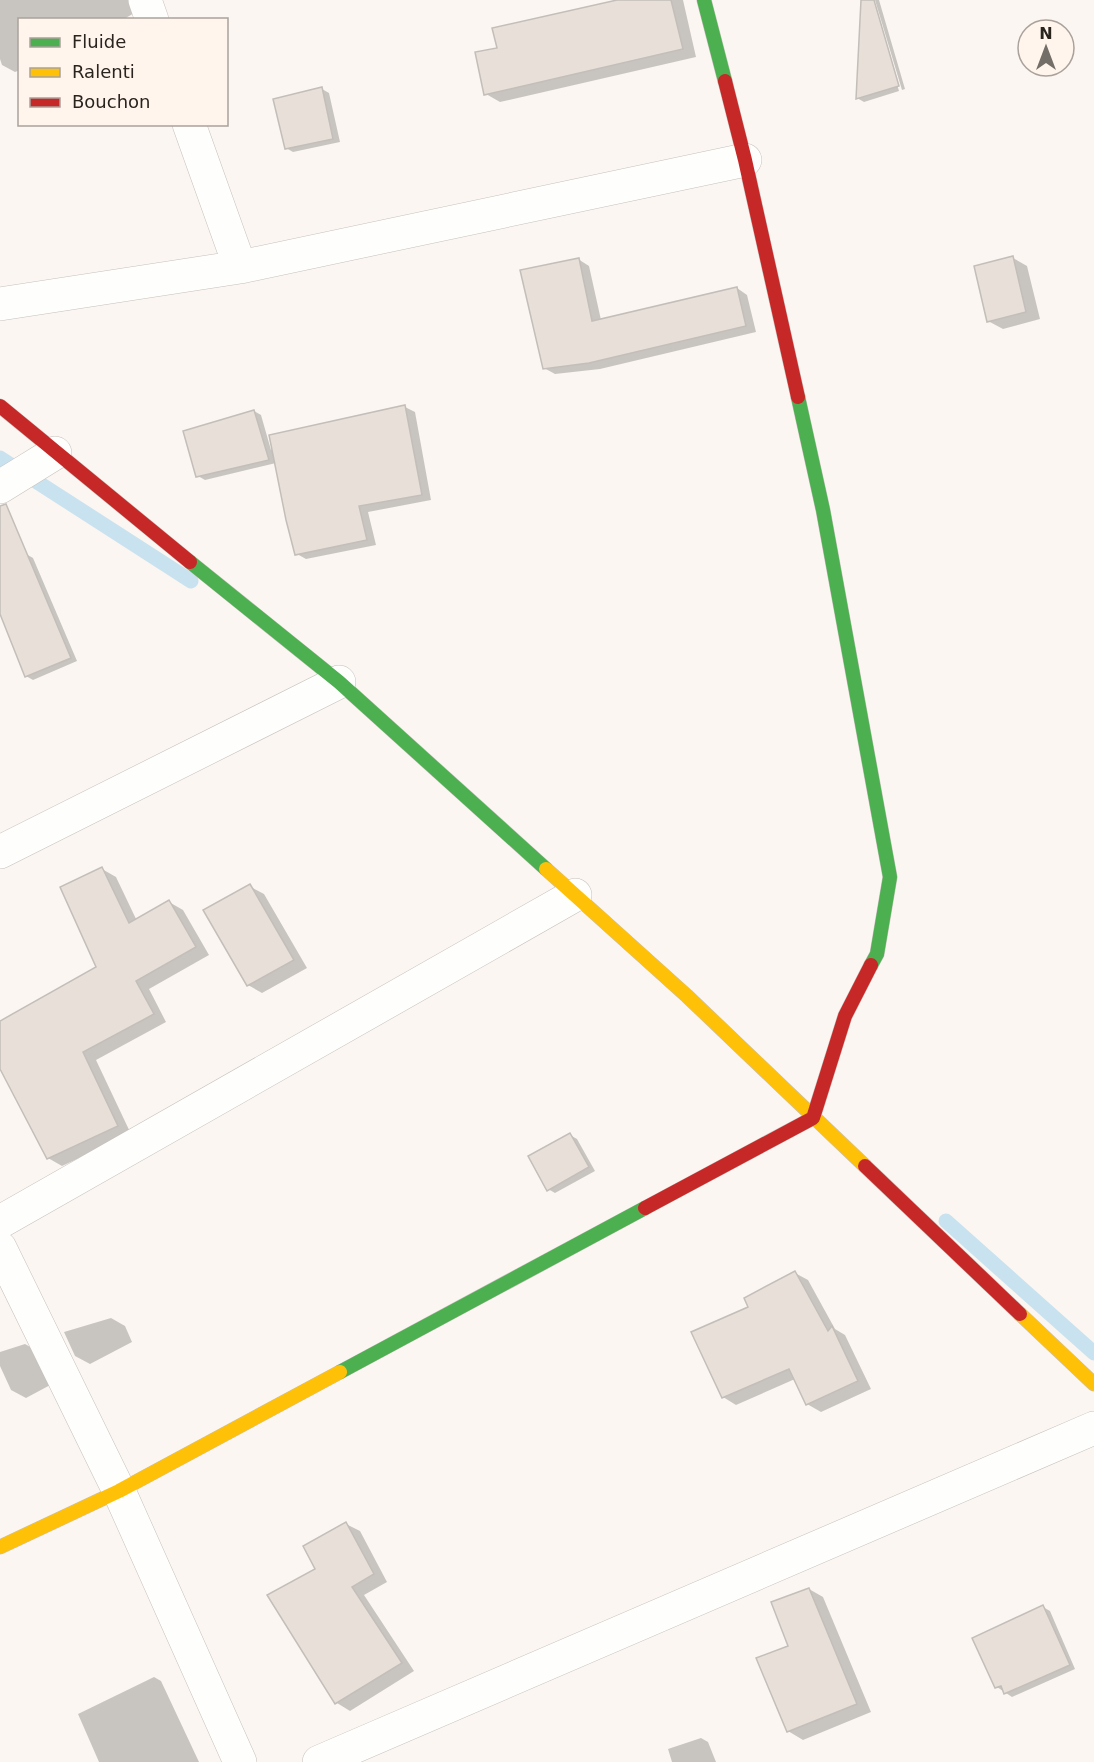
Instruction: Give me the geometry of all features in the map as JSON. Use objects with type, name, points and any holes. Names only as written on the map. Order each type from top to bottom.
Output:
[{"type":"street","points":[[145,0],[151,18]]},
{"type":"street","points":[[0,1547],[119,1491],[813,1118],[845,1016],[877,954],[890,877],[823,510],[746,160],[704,0]]},
{"type":"street","points":[[190,126],[240,267]]},
{"type":"street","points":[[0,304],[240,267],[746,160]]},
{"type":"street","points":[[0,406],[339,682],[687,996],[1094,1384]]},
{"type":"street","points":[[0,487],[55,453]]},
{"type":"street","points":[[0,852],[339,682]]},
{"type":"street","points":[[0,1222],[576,896]]},
{"type":"street","points":[[0,1248],[119,1491],[240,1762]]},
{"type":"street","points":[[319,1762],[383,1750],[1094,1428]]},
{"type":"building","points":[[617,0],[671,0],[683,49],[484,95],[475,52],[497,48],[492,28]]},
{"type":"building","points":[[861,0],[874,0],[899,86],[856,99]]},
{"type":"building","points":[[322,87],[333,139],[285,149],[273,99]]},
{"type":"building","points":[[1013,256],[1026,312],[987,322],[974,266]]},
{"type":"building","points":[[579,258],[592,321],[737,287],[746,326],[589,363],[543,369],[520,270]]},
{"type":"building","points":[[405,405],[422,495],[359,506],[367,540],[295,555],[269,435]]},
{"type":"building","points":[[254,410],[269,460],[196,477],[183,431]]},
{"type":"building","points":[[6,504],[71,658],[25,677],[0,614],[0,506]]},
{"type":"building","points":[[102,867],[129,923],[169,900],[196,947],[136,981],[154,1014],[83,1052],[118,1126],[47,1159],[0,1069],[0,1021],[96,967],[60,887]]},
{"type":"building","points":[[250,884],[294,960],[247,986],[203,910]]},
{"type":"building","points":[[570,1133],[589,1167],[547,1191],[528,1156]]},
{"type":"building","points":[[795,1271],[828,1331],[832,1326],[858,1381],[806,1405],[789,1369],[722,1398],[691,1332],[748,1307],[744,1298]]},
{"type":"building","points":[[346,1522],[374,1574],[352,1587],[402,1663],[335,1704],[267,1595],[315,1569],[303,1546]]},
{"type":"building","points":[[809,1588],[857,1704],[787,1732],[756,1658],[788,1646],[771,1602]]},
{"type":"building","points":[[1043,1605],[1070,1665],[1004,1694],[1001,1686],[995,1688],[972,1638]]},
{"type":"waterway","points":[[0,458],[191,581]]},
{"type":"waterway","points":[[946,1221],[1094,1353]]},
{"type":"traffic: fast","points":[[704,0],[725,81]]},
{"type":"traffic: fast","points":[[798,397],[823,510],[890,877],[877,954],[871,965]]},
{"type":"traffic: fast","points":[[190,562],[339,682],[546,869]]},
{"type":"traffic: fast","points":[[340,1372],[645,1208]]},
{"type":"traffic: slow","points":[[546,869],[687,996],[865,1166]]},
{"type":"traffic: slow","points":[[1020,1314],[1094,1384]]},
{"type":"traffic: slow","points":[[0,1547],[119,1491],[340,1372]]},
{"type":"traffic: jam","points":[[725,81],[798,397]]},
{"type":"traffic: jam","points":[[0,406],[190,562]]},
{"type":"traffic: jam","points":[[645,1208],[813,1118],[845,1016],[871,965]]},
{"type":"traffic: jam","points":[[865,1166],[1020,1314]]}]
